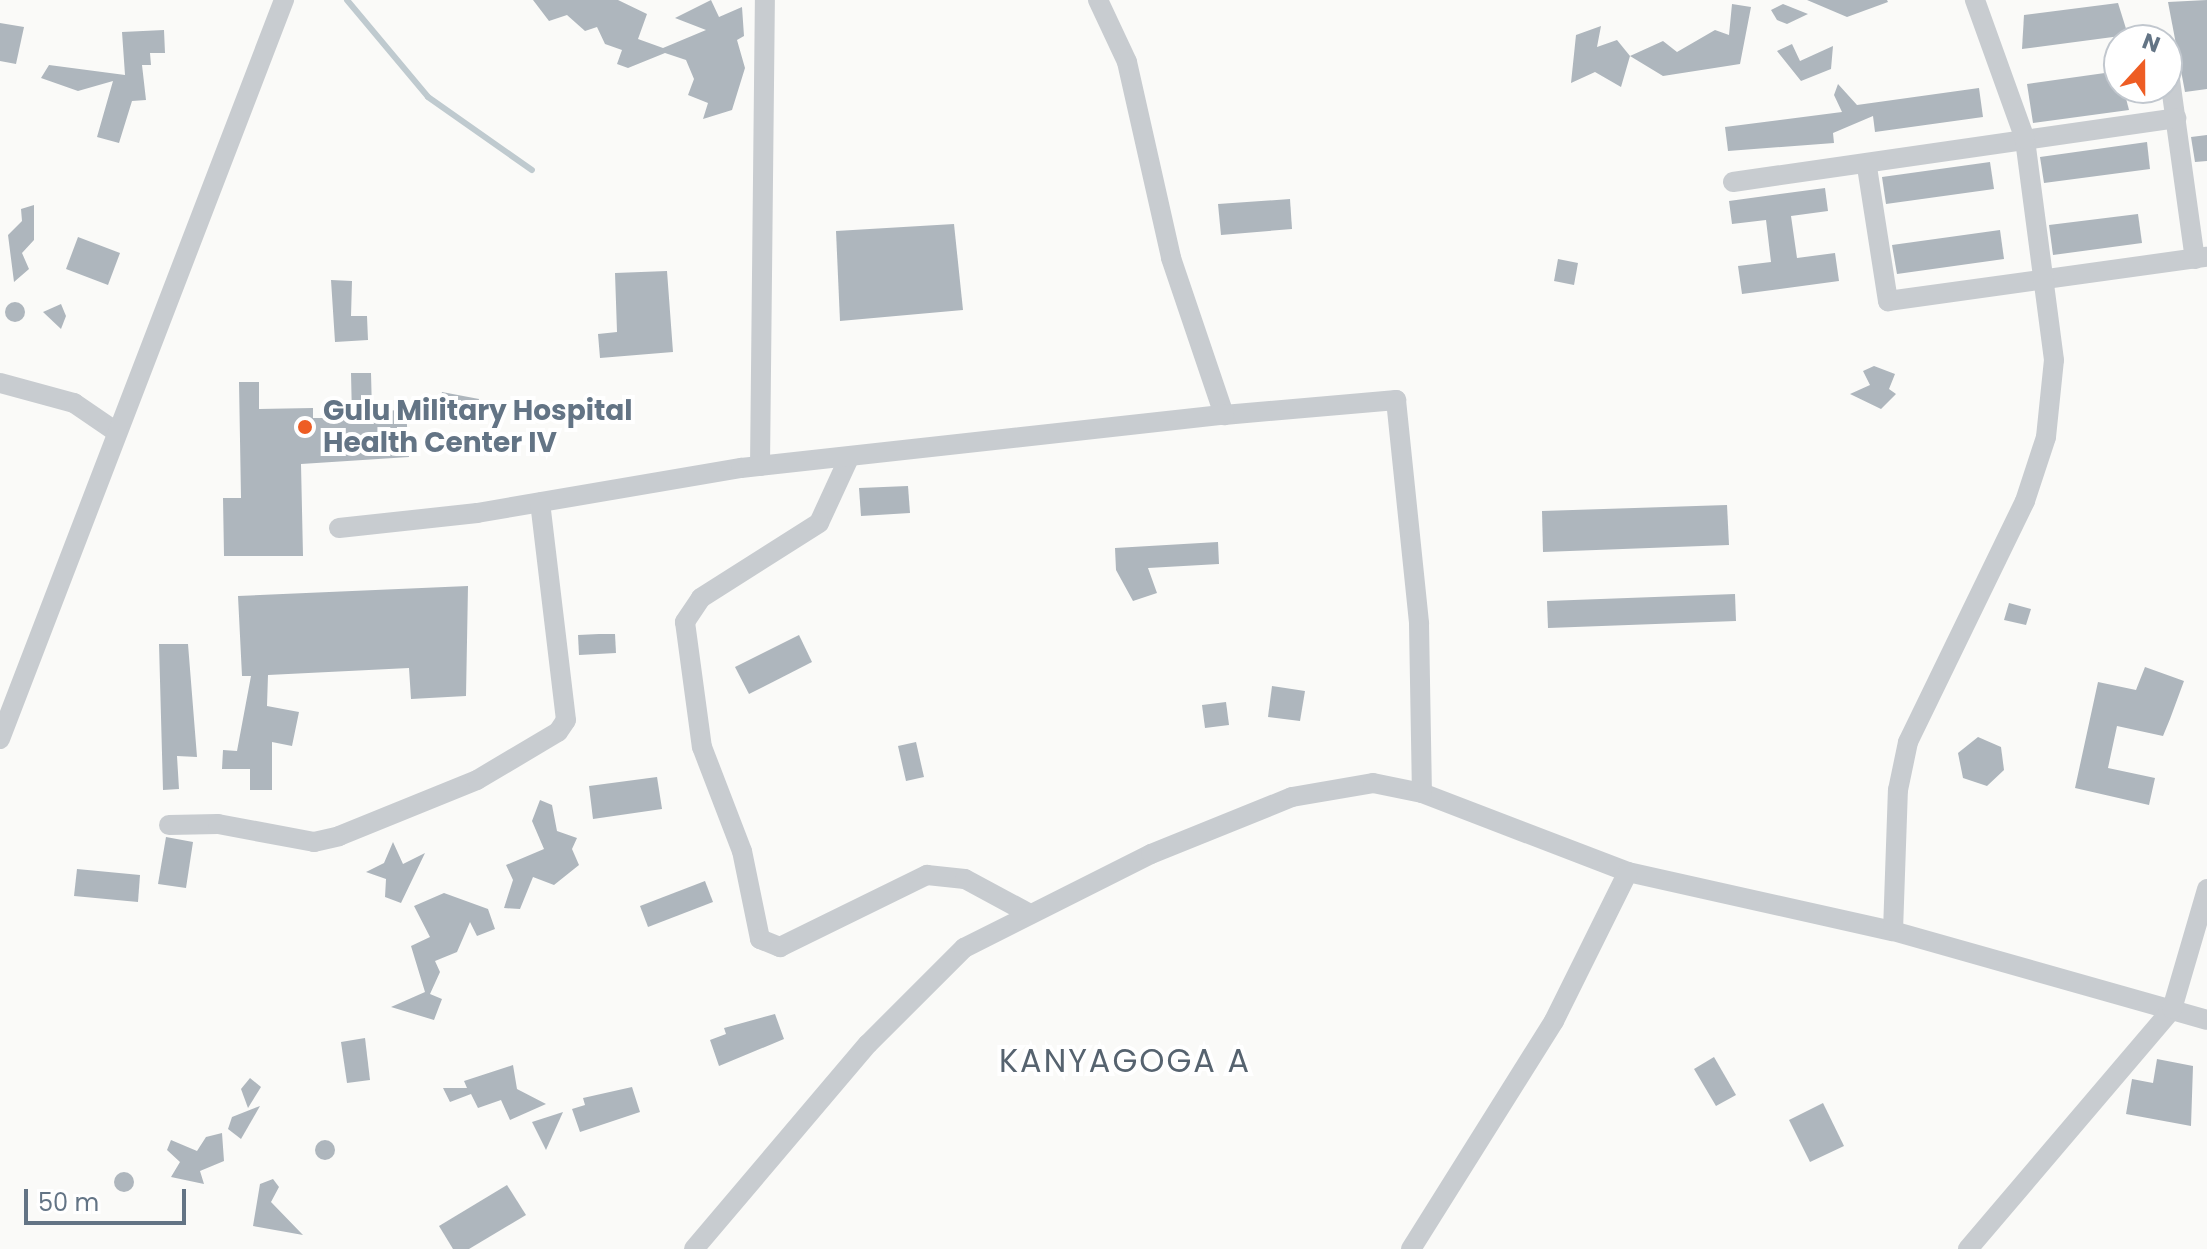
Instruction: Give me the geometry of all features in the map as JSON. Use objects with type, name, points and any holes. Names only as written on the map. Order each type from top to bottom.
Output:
[{"type":"street","points":[[1,733],[115,431],[284,0]]},
{"type":"street","points":[[760,466],[765,0]]},
{"type":"street","points":[[1098,0],[1127,62],[1171,258],[1224,415]]},
{"type":"street","points":[[1893,931],[1898,790],[1908,742],[2025,501],[2046,437],[2054,360],[2048,279],[2025,139],[1975,0]]},
{"type":"street","points":[[1867,167],[1888,301],[2201,258],[2174,104]]},
{"type":"street","points":[[1733,182],[1867,167],[2025,139],[2176,118]]},
{"type":"street","points":[[0,383],[74,403],[115,431]]},
{"type":"street","points":[[339,528],[540,503],[760,466],[848,460],[1224,415],[1396,400],[1419,624],[1422,793]]},
{"type":"street","points":[[848,460],[819,523],[701,598],[685,622],[702,747],[742,851],[760,939],[780,947],[927,875],[965,879],[1030,914]]},
{"type":"street","points":[[169,825],[218,824],[314,842],[339,836],[477,780],[558,732],[566,720],[540,503]]},
{"type":"street","points":[[694,1249],[868,1044],[956,955],[1030,914],[1292,797],[1373,783],[1422,793],[1628,872],[1893,931],[2207,1020]]},
{"type":"street","points":[[1411,1249],[1554,1021],[1628,872]]},
{"type":"street","points":[[1968,1249],[2172,1009],[2207,889]]},
{"type":"building","points":[[533,0],[618,0],[647,14],[638,39],[663,48],[706,30],[675,18],[711,0],[719,17],[742,7],[744,36],[737,40],[745,68],[732,110],[703,119],[708,103],[688,95],[694,79],[686,60],[665,53],[628,68],[617,64],[622,50],[605,44],[597,27],[585,31],[567,15],[549,21]]},
{"type":"building","points":[[1807,0],[1887,0],[1888,2],[1847,17]]},
{"type":"building","points":[[2207,0],[2207,89],[2185,92],[2183,24],[2172,24],[2168,2]]},
{"type":"building","points":[[2118,3],[2125,24],[2103,24],[2103,38],[2022,49],[2024,15]]},
{"type":"building","points":[[1732,4],[1751,7],[1740,64],[1663,76],[1630,56],[1663,41],[1677,52],[1715,30],[1729,35]]},
{"type":"building","points":[[1783,4],[1808,14],[1787,24],[1777,20],[1771,10]]},
{"type":"building","points":[[0,23],[24,27],[16,64],[0,61]]},
{"type":"building","points":[[1601,26],[1597,47],[1617,40],[1630,56],[1621,87],[1595,72],[1571,83],[1576,35]]},
{"type":"building","points":[[164,30],[165,53],[150,53],[151,65],[142,65],[146,100],[132,101],[119,143],[97,137],[113,81],[78,91],[41,78],[49,65],[125,75],[122,32]]},
{"type":"building","points":[[1792,44],[1800,61],[1833,46],[1831,69],[1801,81],[1777,51]]},
{"type":"building","points":[[2103,73],[2103,104],[2127,104],[2129,110],[2033,123],[2027,84]]},
{"type":"building","points":[[1838,84],[1857,105],[1979,88],[1983,117],[1875,132],[1873,116],[1833,133],[1834,143],[1728,151],[1725,127],[1842,112],[1834,95]]},
{"type":"building","points":[[2207,135],[2207,161],[2195,162],[2191,137]]},
{"type":"building","points":[[2147,142],[2150,169],[2044,183],[2040,157]]},
{"type":"building","points":[[1990,162],[1994,189],[1886,204],[1882,177]]},
{"type":"building","points":[[1825,188],[1828,211],[1791,216],[1797,258],[1835,253],[1839,281],[1742,294],[1738,266],[1771,262],[1766,220],[1732,224],[1729,201]]},
{"type":"building","points":[[1290,199],[1292,229],[1221,235],[1218,204]]},
{"type":"building","points":[[34,205],[34,240],[22,253],[29,269],[14,282],[8,235],[22,221],[21,209]]},
{"type":"building","points":[[2138,214],[2142,243],[2053,255],[2049,225]]},
{"type":"building","points":[[954,224],[963,310],[840,321],[836,231]]},
{"type":"building","points":[[2000,230],[2004,259],[1897,274],[1892,245]]},
{"type":"building","points":[[78,237],[120,253],[108,285],[66,269]]},
{"type":"building","points":[[1558,259],[1578,263],[1574,285],[1554,281]]},
{"type":"building","points":[[667,271],[673,352],[600,358],[598,334],[617,332],[615,273]]},
{"type":"building","points":[[331,280],[352,281],[351,316],[367,316],[368,340],[335,342]]},
{"type":"building","points":[[15,302],[22,305],[25,312],[22,319],[15,322],[8,319],[5,312],[8,305]]},
{"type":"building","points":[[61,304],[66,316],[61,329],[43,312]]},
{"type":"building","points":[[1874,366],[1895,374],[1889,389],[1896,394],[1881,409],[1850,394],[1870,385],[1863,371]]},
{"type":"building","points":[[351,373],[371,373],[372,411],[406,410],[409,457],[301,464],[303,556],[224,556],[223,498],[241,498],[239,382],[259,382],[259,409],[313,408],[313,418],[352,418]]},
{"type":"building","points":[[442,392],[479,399],[476,417],[438,410]]},
{"type":"building","points":[[908,486],[910,513],[861,516],[859,488]]},
{"type":"building","points":[[1727,505],[1729,545],[1543,552],[1542,511]]},
{"type":"building","points":[[1218,542],[1219,564],[1148,568],[1157,593],[1133,601],[1116,570],[1115,548]]},
{"type":"building","points":[[468,586],[466,696],[411,699],[409,668],[268,675],[267,706],[299,712],[292,746],[272,742],[272,790],[250,790],[250,769],[222,769],[223,750],[237,751],[251,676],[242,676],[238,596]]},
{"type":"building","points":[[1735,594],[1736,621],[1548,628],[1547,601]]},
{"type":"building","points":[[2009,603],[2031,609],[2026,625],[2004,620]]},
{"type":"building","points":[[615,634],[616,653],[579,655],[578,635]]},
{"type":"building","points":[[799,635],[812,662],[749,694],[735,667]]},
{"type":"building","points":[[159,644],[188,644],[197,757],[177,756],[179,789],[163,790]]},
{"type":"building","points":[[2145,667],[2184,681],[2163,736],[2117,726],[2108,768],[2155,778],[2149,805],[2075,788],[2098,682],[2136,690]]},
{"type":"building","points":[[1272,686],[1305,691],[1300,721],[1268,717]]},
{"type":"building","points":[[1226,702],[1229,725],[1205,728],[1202,705]]},
{"type":"building","points":[[1978,737],[2001,747],[2004,770],[1987,786],[1963,778],[1958,753]]},
{"type":"building","points":[[916,742],[924,777],[906,781],[898,746]]},
{"type":"building","points":[[657,777],[662,809],[593,819],[589,786]]},
{"type":"building","points":[[540,800],[552,805],[557,831],[577,838],[572,849],[579,865],[554,885],[533,877],[520,909],[504,908],[513,880],[506,865],[544,849],[532,821]]},
{"type":"building","points":[[166,837],[193,842],[186,888],[158,884]]},
{"type":"building","points":[[393,842],[403,864],[425,853],[401,903],[385,897],[386,879],[366,872],[384,863]]},
{"type":"building","points":[[77,869],[140,875],[138,902],[74,896]]},
{"type":"building","points":[[705,881],[713,902],[648,927],[640,906]]},
{"type":"building","points":[[444,893],[488,909],[495,929],[477,936],[470,922],[457,952],[435,961],[440,972],[430,994],[442,999],[434,1020],[391,1007],[425,992],[411,946],[430,937],[414,906]]},
{"type":"building","points":[[775,1014],[784,1039],[719,1066],[710,1040],[726,1034],[724,1028]]},
{"type":"building","points":[[365,1038],[370,1080],[347,1083],[341,1042]]},
{"type":"building","points":[[1714,1057],[1736,1095],[1716,1106],[1694,1069]]},
{"type":"building","points":[[2157,1059],[2193,1066],[2191,1126],[2126,1114],[2132,1079],[2153,1083]]},
{"type":"building","points":[[513,1065],[517,1089],[546,1104],[510,1120],[501,1100],[478,1108],[471,1094],[450,1102],[443,1088],[467,1088],[464,1081]]},
{"type":"building","points":[[250,1078],[261,1087],[248,1108],[241,1089]]},
{"type":"building","points":[[632,1087],[640,1112],[580,1132],[572,1109],[585,1105],[583,1098]]},
{"type":"building","points":[[1823,1103],[1844,1146],[1810,1162],[1789,1120]]},
{"type":"building","points":[[260,1106],[241,1139],[228,1129],[232,1117]]},
{"type":"building","points":[[563,1112],[546,1150],[532,1122]]},
{"type":"building","points":[[222,1133],[224,1161],[200,1171],[204,1184],[171,1177],[180,1162],[167,1150],[171,1140],[197,1151],[206,1137]]},
{"type":"building","points":[[325,1140],[332,1143],[335,1150],[332,1157],[325,1160],[318,1157],[315,1150],[318,1143]]},
{"type":"building","points":[[120,1172],[128,1172],[134,1182],[128,1192],[120,1192],[114,1186],[114,1178]]},
{"type":"building","points":[[273,1179],[279,1187],[271,1202],[303,1235],[253,1226],[260,1184]]},
{"type":"building","points":[[507,1185],[526,1215],[469,1249],[453,1249],[439,1226]]},
{"type":"waterway","points":[[347,0],[428,97],[532,170]]},
{"type":"place","name":"Gulu Military Hospital Health Center IV","points":[[305,427]]},
{"type":"district","name":"KANYAGOGA A","points":[[1125,1061]]}]
